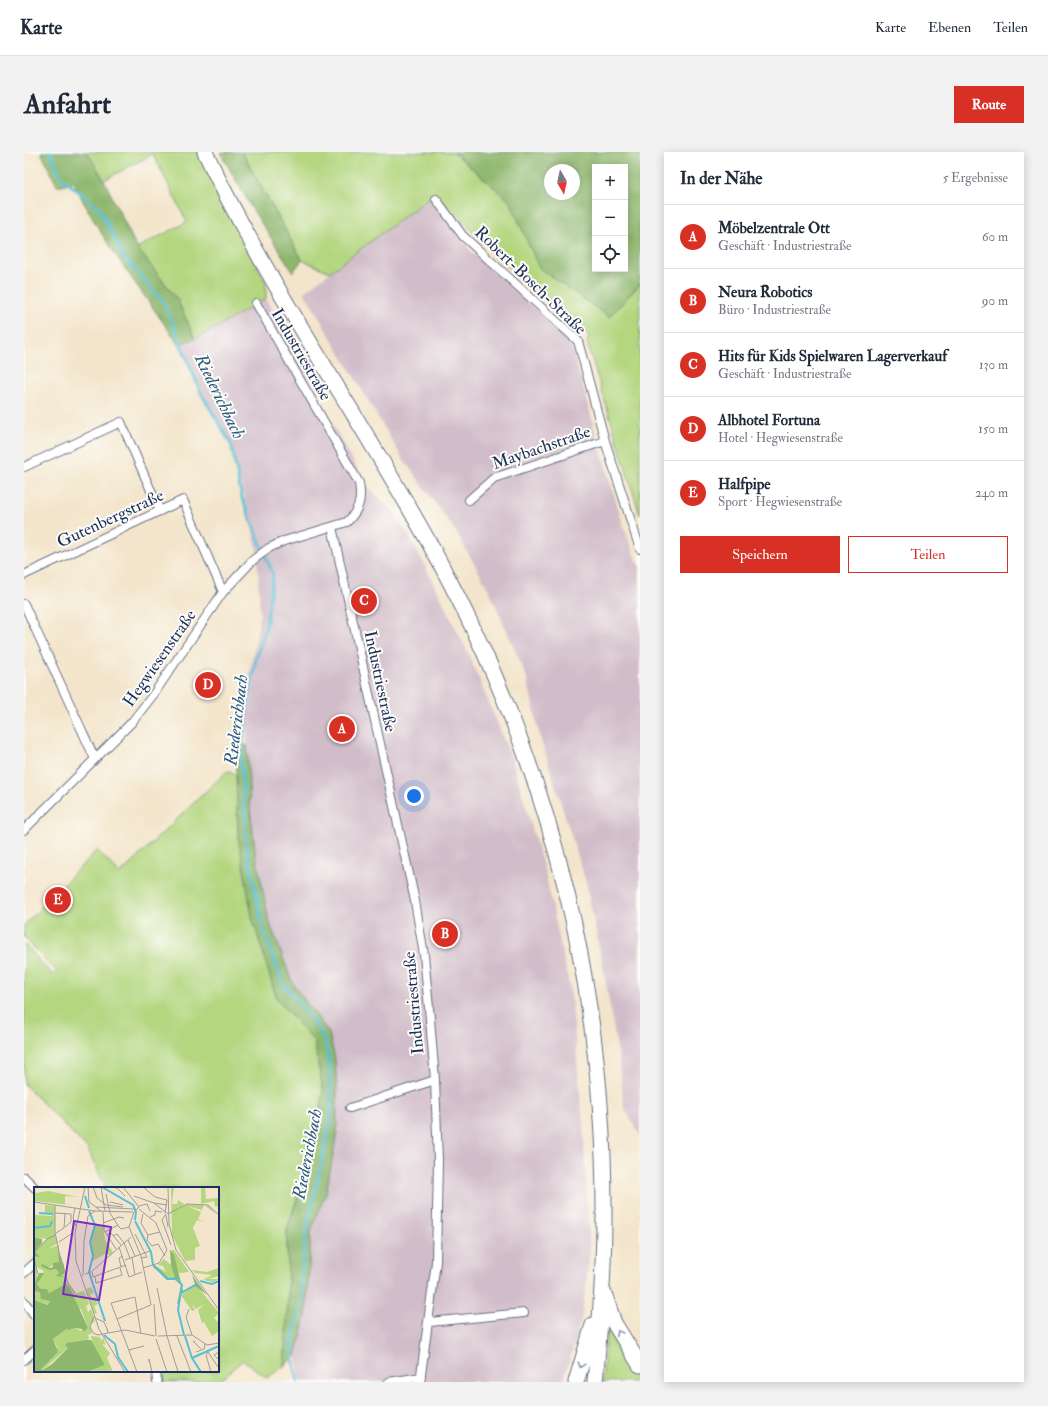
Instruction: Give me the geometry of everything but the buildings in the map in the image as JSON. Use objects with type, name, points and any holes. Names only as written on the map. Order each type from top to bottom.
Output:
[{"type":"highway","points":[[205,152],[280,291],[408,505],[439,560],[488,658],[517,727],[533,772],[552,832],[571,904],[590,1010],[598,1081],[603,1156],[604,1218],[602,1285],[595,1382]]},
{"type":"highway","points":[[602,1285],[614,1323],[630,1352],[640,1365]]},
{"type":"highway","points":[[576,1382],[601,1301]]},
{"type":"street","name":"Robert-Bosch-Straße","points":[[436,199],[463,236],[578,341],[606,441],[640,549]]},
{"type":"street","name":"Industriestraße","points":[[256,303],[360,483],[362,495],[354,515],[347,522],[332,527],[420,929],[435,1080],[438,1161],[438,1238],[421,1380],[389,1382]]},
{"type":"street","points":[[24,467],[121,422],[160,511]]},
{"type":"street","name":"Maybachstraße","points":[[469,500],[494,478],[606,441]]},
{"type":"street","name":"Gutenbergstraße","points":[[24,574],[183,500],[223,592]]},
{"type":"street","name":"Hegwiesenstraße","points":[[24,830],[132,722],[223,592],[239,573],[269,548],[302,535],[332,527]]},
{"type":"street","points":[[24,604],[95,759]]},
{"type":"street","points":[[350,1108],[435,1080]]},
{"type":"street","points":[[24,1177],[34,1187]]},
{"type":"street","points":[[24,1273],[34,1264]]},
{"type":"street","points":[[24,1301],[34,1315]]},
{"type":"street","points":[[429,1322],[524,1313]]},
{"type":"street","points":[[24,1360],[34,1351]]},
{"type":"street","points":[[156,1372],[157,1382]]},
{"type":"shaded area","points":[[430,197],[472,253],[556,327],[572,347],[622,521],[634,555],[640,566],[640,1136],[624,1107],[618,1053],[586,882],[540,737],[527,678],[490,592],[457,533],[401,456],[304,292]]},
{"type":"shaded area","points":[[266,299],[365,484],[396,515],[418,552],[469,655],[512,759],[546,876],[571,994],[583,1125],[590,1252],[582,1317],[562,1382],[300,1382],[296,1356],[306,1317],[311,1231],[326,1193],[337,1133],[335,1059],[329,1033],[293,984],[269,921],[255,850],[250,805],[247,745],[247,687],[260,617],[257,550],[234,454],[178,344],[195,339]]},
{"type":"green space","points":[[41,152],[87,152],[104,180],[137,248],[177,299],[195,339],[178,344],[96,225],[74,182],[57,186]]},
{"type":"green space","points":[[87,152],[198,152],[266,283],[266,299],[195,339],[177,299],[137,248],[187,222],[153,154],[104,180]]},
{"type":"green space","points":[[220,152],[242,152],[302,260],[293,272],[251,207]]},
{"type":"green space","points":[[242,152],[453,152],[510,201],[539,268],[609,317],[640,284],[640,515],[587,343],[589,336],[503,262],[447,206],[430,197],[330,272],[302,260]]},
{"type":"green space","points":[[453,152],[640,152],[640,284],[609,317],[539,268],[510,201]]},
{"type":"green space","points":[[247,745],[250,805],[255,850],[269,921],[293,984],[329,1033],[335,1059],[337,1088],[337,1133],[326,1193],[311,1231],[306,1317],[296,1356],[284,1366],[288,1299],[287,1229],[309,1167],[317,1135],[323,1091],[314,1041],[277,1000],[252,917],[238,836],[235,747]]},
{"type":"green space","points":[[227,771],[236,775],[238,836],[277,999],[314,1041],[323,1091],[317,1135],[287,1229],[288,1299],[284,1366],[267,1378],[243,1360],[218,1382],[165,1382],[162,1372],[219,1372],[219,1187],[106,1187],[87,1148],[24,1084],[24,944],[53,975],[57,972],[24,937],[24,925],[97,850],[120,874]]},
{"type":"green space","points":[[607,1325],[640,1373],[640,1382],[602,1382]]},
{"type":"waterway","name":"Riederichbach","points":[[50,152],[62,178],[100,209],[124,257],[164,303],[201,393],[231,444],[242,498],[273,574],[266,627],[256,659],[249,696],[241,757],[247,848],[263,928],[282,982],[315,1024],[325,1041],[330,1068],[331,1117],[306,1232],[302,1270],[302,1300],[292,1342],[294,1364],[298,1382]]},
{"type":"place","name":"Hits für Kids Spielwaren Lagerverkauf","points":[[364,601]]},
{"type":"place","name":"Albhotel Fortuna","points":[[208,685]]},
{"type":"place","name":"Möbelzentrale Ott","points":[[342,729]]},
{"type":"place","name":"Halfpipe","points":[[58,900]]},
{"type":"place","name":"Neura Robotics","points":[[445,934]]}]
